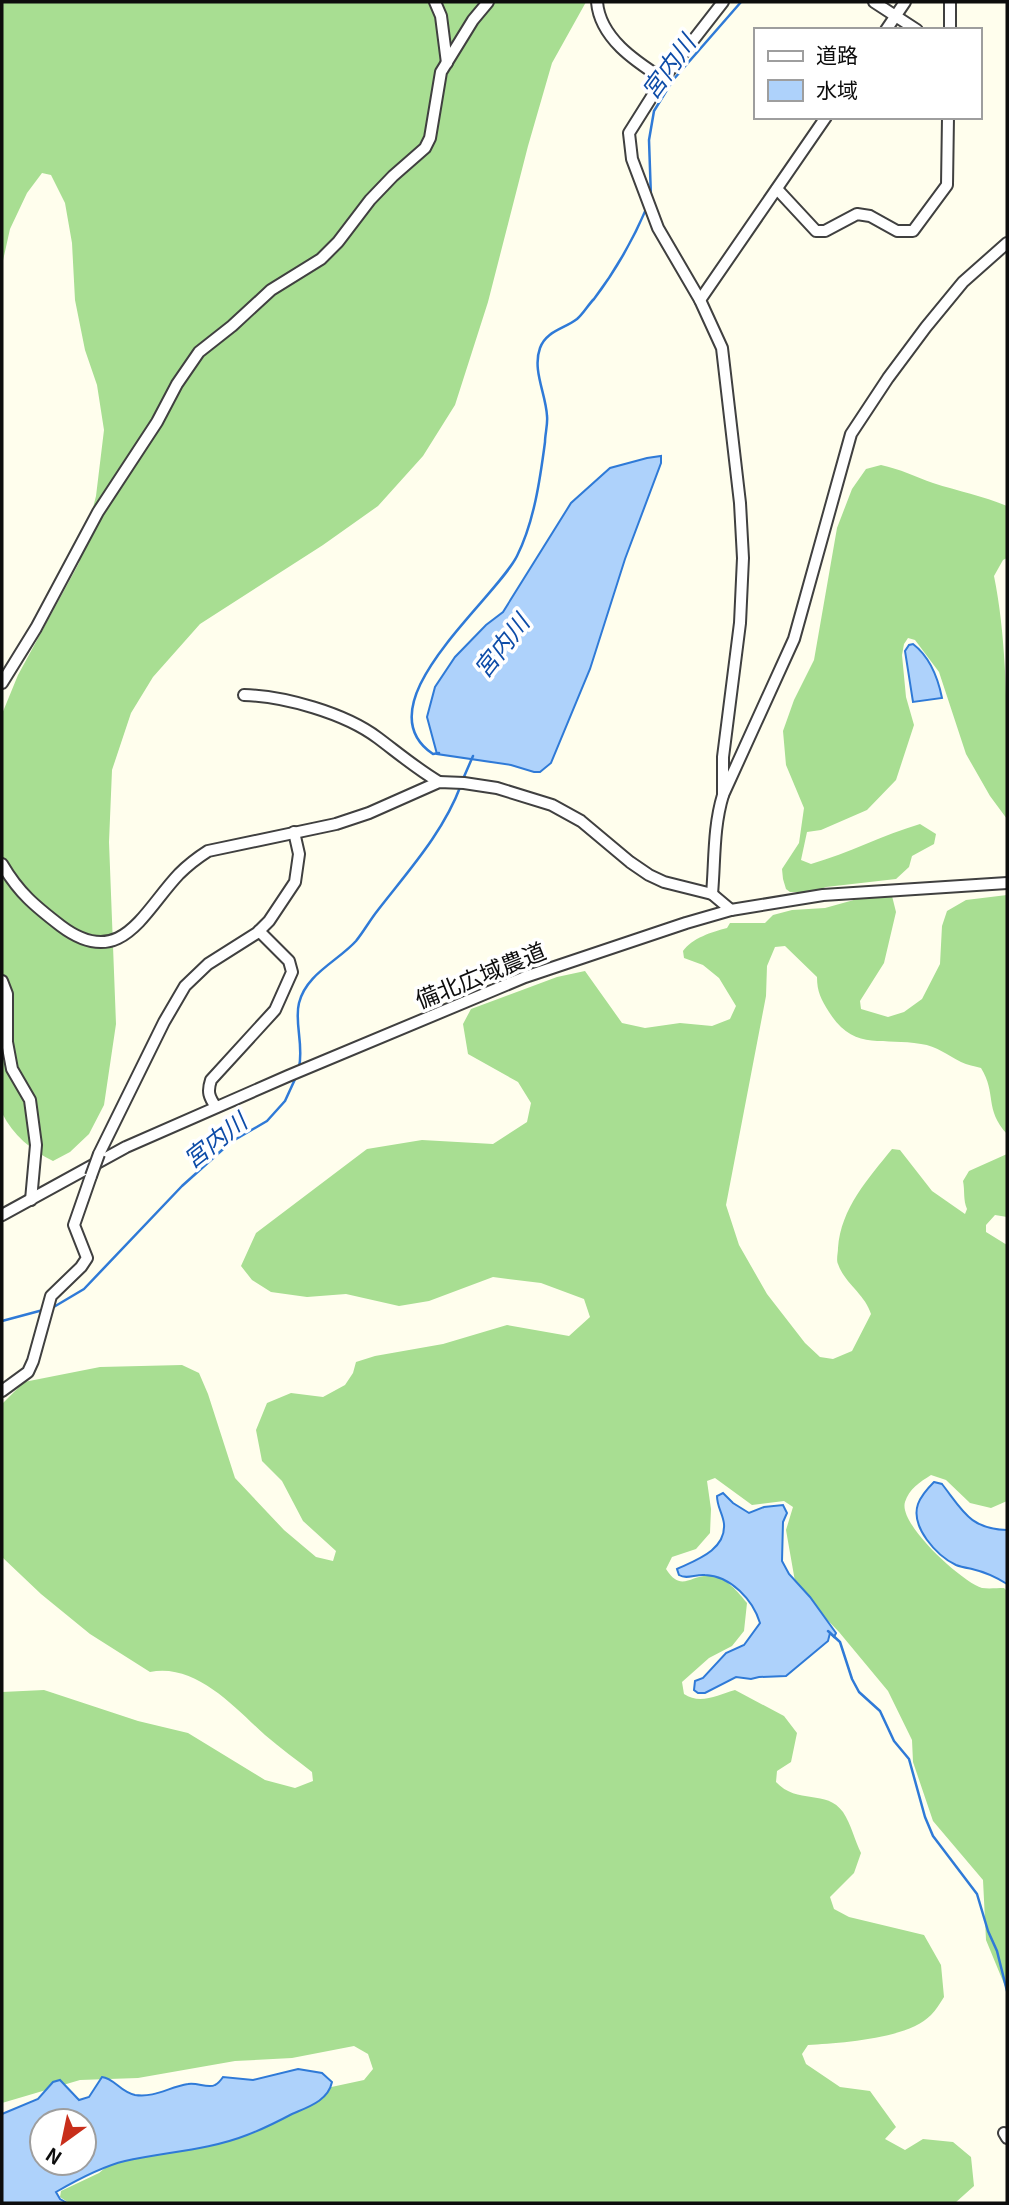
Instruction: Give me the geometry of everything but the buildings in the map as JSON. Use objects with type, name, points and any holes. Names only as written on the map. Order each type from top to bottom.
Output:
[{"type":"street","points":[[435,2],[441,16],[447,63]]},
{"type":"street","points":[[2,683],[36,628],[98,512],[199,352],[271,290],[321,259],[338,242],[370,200],[425,148],[430,138],[441,72],[473,20],[488,2]]},
{"type":"street","points":[[597,2],[602,25],[640,65],[663,79]]},
{"type":"street","points":[[723,2],[663,79],[629,133],[632,159],[658,228],[700,300],[722,348],[732,422],[741,531],[740,623],[725,735],[723,795]]},
{"type":"street","points":[[874,2],[914,28]]},
{"type":"street","points":[[888,28],[905,2]]},
{"type":"street","points":[[950,2],[950,28]]},
{"type":"street","points":[[700,300],[825,119]]},
{"type":"street","points":[[778,189],[816,231],[825,231],[857,214],[870,216],[898,231],[913,230],[947,185],[948,119]]},
{"type":"street","points":[[712,894],[718,812],[723,795],[794,639],[851,434],[926,327],[963,282],[1007,243]]},
{"type":"street","points":[[244,695],[260,695],[341,717],[376,736],[390,749],[439,782]]},
{"type":"street","points":[[2,864],[15,886],[29,902],[74,936],[94,942],[111,942],[120,939],[139,925],[178,875],[193,860],[208,851],[336,824],[369,813],[439,782],[464,783],[497,788],[552,805],[581,821],[630,862],[649,874],[664,881],[712,894],[731,910]]},
{"type":"street","points":[[2,1391],[28,1372],[51,1296],[87,1258],[74,1225],[99,1154],[164,1022],[186,986],[208,964],[259,931],[269,921],[295,882],[299,854],[295,832]]},
{"type":"street","name":"備北広域農道","points":[[2,1215],[126,1147],[525,977],[731,910],[823,895],[1007,883]]},
{"type":"street","points":[[216,1107],[209,1097],[211,1080],[275,1010],[292,972],[289,961],[259,931]]},
{"type":"street","points":[[2,982],[7,995],[7,1042],[12,1069],[30,1100],[36,1145],[31,1200]]},
{"type":"green space","points":[[2,2],[586,2],[552,63],[488,302],[455,405],[423,456],[378,506],[323,545],[200,624],[153,677],[131,713],[112,770],[109,842],[116,1024],[104,1105],[89,1134],[70,1152],[53,1161],[23,1141],[2,1113],[2,714],[18,675],[79,563],[96,496],[104,430],[97,385],[85,350],[75,300],[72,243],[65,203],[51,175],[42,173],[27,193],[10,229],[2,265]]},
{"type":"green space","points":[[881,465],[1007,506],[1007,558],[994,576],[1005,665],[1007,819],[990,796],[966,754],[939,672],[915,640],[908,638],[902,655],[906,697],[914,725],[896,780],[867,810],[821,830],[807,832],[801,860],[811,864],[920,824],[936,834],[934,844],[912,856],[909,867],[896,879],[826,887],[812,892],[790,892],[786,889],[782,869],[799,843],[804,808],[786,765],[783,731],[794,700],[814,660],[837,528],[852,489],[866,469]]},
{"type":"green space","points":[[1007,895],[1007,1134],[995,1117],[989,1086],[981,1068],[963,1063],[927,1045],[870,1040],[849,1033],[829,1012],[819,991],[817,977],[785,946],[775,947],[767,966],[766,996],[726,1205],[739,1245],[767,1294],[805,1343],[820,1357],[833,1359],[852,1351],[871,1314],[838,1264],[840,1233],[857,1195],[892,1149],[900,1150],[932,1191],[965,1214],[967,1209],[963,1181],[969,1171],[1007,1154],[1007,1217],[995,1215],[986,1225],[986,1232],[1007,1245],[1007,1501],[991,1508],[970,1503],[946,1480],[931,1475],[919,1483],[907,1497],[905,1512],[911,1524],[933,1551],[961,1575],[982,1588],[1004,1588],[1007,1591],[1007,1991],[986,1940],[983,1880],[933,1821],[913,1762],[912,1740],[888,1691],[839,1632],[796,1587],[786,1530],[793,1507],[784,1501],[752,1505],[715,1478],[707,1481],[711,1509],[710,1533],[696,1549],[672,1557],[666,1569],[677,1580],[682,1581],[705,1576],[717,1577],[732,1586],[747,1603],[744,1631],[732,1646],[709,1658],[682,1682],[684,1694],[703,1699],[735,1690],[784,1716],[797,1733],[791,1762],[777,1771],[776,1782],[793,1793],[820,1798],[836,1805],[846,1817],[861,1853],[854,1873],[830,1897],[834,1909],[849,1917],[924,1935],[941,1965],[944,1997],[933,2013],[920,2023],[890,2035],[808,2045],[802,2054],[806,2064],[840,2087],[870,2091],[896,2127],[885,2139],[905,2150],[923,2139],[953,2142],[971,2157],[974,2186],[955,2203],[69,2203],[60,2197],[61,2191],[91,2177],[98,2177],[98,2173],[117,2158],[322,2089],[364,2080],[373,2069],[368,2054],[354,2046],[292,2058],[235,2061],[138,2078],[80,2080],[2,2103],[2,1692],[44,1690],[138,1721],[188,1733],[265,1780],[295,1788],[313,1781],[312,1772],[227,1700],[183,1674],[150,1672],[90,1634],[41,1594],[2,1557],[2,1404],[24,1382],[100,1367],[182,1365],[199,1373],[235,1478],[284,1530],[316,1557],[333,1561],[336,1551],[303,1521],[282,1481],[262,1461],[256,1430],[267,1403],[291,1393],[323,1397],[345,1385],[356,1362],[375,1356],[443,1344],[507,1325],[569,1336],[590,1317],[584,1299],[541,1283],[493,1277],[429,1301],[399,1306],[346,1294],[307,1297],[271,1292],[252,1280],[241,1266],[256,1233],[367,1149],[422,1140],[493,1144],[527,1122],[531,1103],[518,1082],[468,1054],[463,1024],[471,1009],[557,977],[585,971],[622,1023],[645,1028],[680,1023],[712,1026],[730,1019],[736,1006],[719,978],[703,965],[684,958],[683,951],[692,942],[727,928],[730,923],[765,923],[773,915],[792,910],[825,908],[861,898],[892,896],[896,912],[884,963],[860,1001],[861,1009],[888,1017],[904,1012],[922,999],[940,964],[942,926],[947,911],[966,900]]},
{"type":"water","points":[[661,456],[661,463],[625,559],[590,669],[551,763],[540,772],[534,772],[511,765],[437,754],[427,717],[435,687],[455,657],[486,625],[503,612],[571,503],[610,468]]},
{"type":"water","points":[[913,644],[932,668],[942,698],[913,702],[905,651]]},
{"type":"water","points":[[934,1482],[942,1484],[968,1517],[984,1526],[1007,1530],[1007,1584],[986,1573],[956,1565],[941,1555],[927,1540],[918,1522],[918,1504]]},
{"type":"water","points":[[723,1493],[749,1513],[764,1507],[783,1505],[787,1513],[783,1522],[782,1561],[789,1574],[836,1633],[834,1637],[830,1633],[828,1641],[786,1676],[751,1679],[736,1677],[705,1693],[698,1693],[694,1690],[695,1681],[703,1678],[726,1653],[744,1645],[760,1623],[752,1606],[732,1585],[715,1576],[682,1576],[677,1569],[701,1558],[720,1541],[724,1524],[717,1496]]},
{"type":"water","points":[[298,2069],[322,2073],[332,2082],[322,2099],[247,2135],[203,2147],[125,2161],[98,2170],[98,2107],[28,2107],[28,2177],[84,2177],[56,2192],[60,2199],[67,2203],[2,2203],[2,2114],[38,2099],[53,2082],[60,2080],[79,2100],[89,2097],[102,2077],[130,2093],[142,2096],[188,2084],[212,2086],[223,2077],[253,2080]]},
{"type":"waterway","name":"宮内川","points":[[651,198],[649,140],[654,111],[673,80],[741,2]]},
{"type":"waterway","name":"宮内川","points":[[439,753],[433,754],[415,733],[412,709],[422,681],[439,653],[504,575],[517,556],[528,529],[538,486],[547,422],[538,365],[540,348],[551,334],[577,319],[594,299],[624,254],[647,207]]},
{"type":"waterway","name":"宮内川","points":[[463,779],[473,756]]},
{"type":"waterway","name":"宮内川","points":[[299,1067],[298,1010],[308,984],[359,937],[435,835],[461,785]]},
{"type":"waterway","name":"宮内川","points":[[52,1308],[84,1289],[182,1186],[231,1142],[267,1121],[285,1101],[296,1077]]},
{"type":"waterway","name":"宮内川","points":[[2,1321],[43,1310]]},
{"type":"waterway","points":[[828,1631],[840,1642],[859,1692],[880,1711],[894,1741],[909,1759],[933,1836],[977,1894],[997,1951],[1007,1991]]}]
